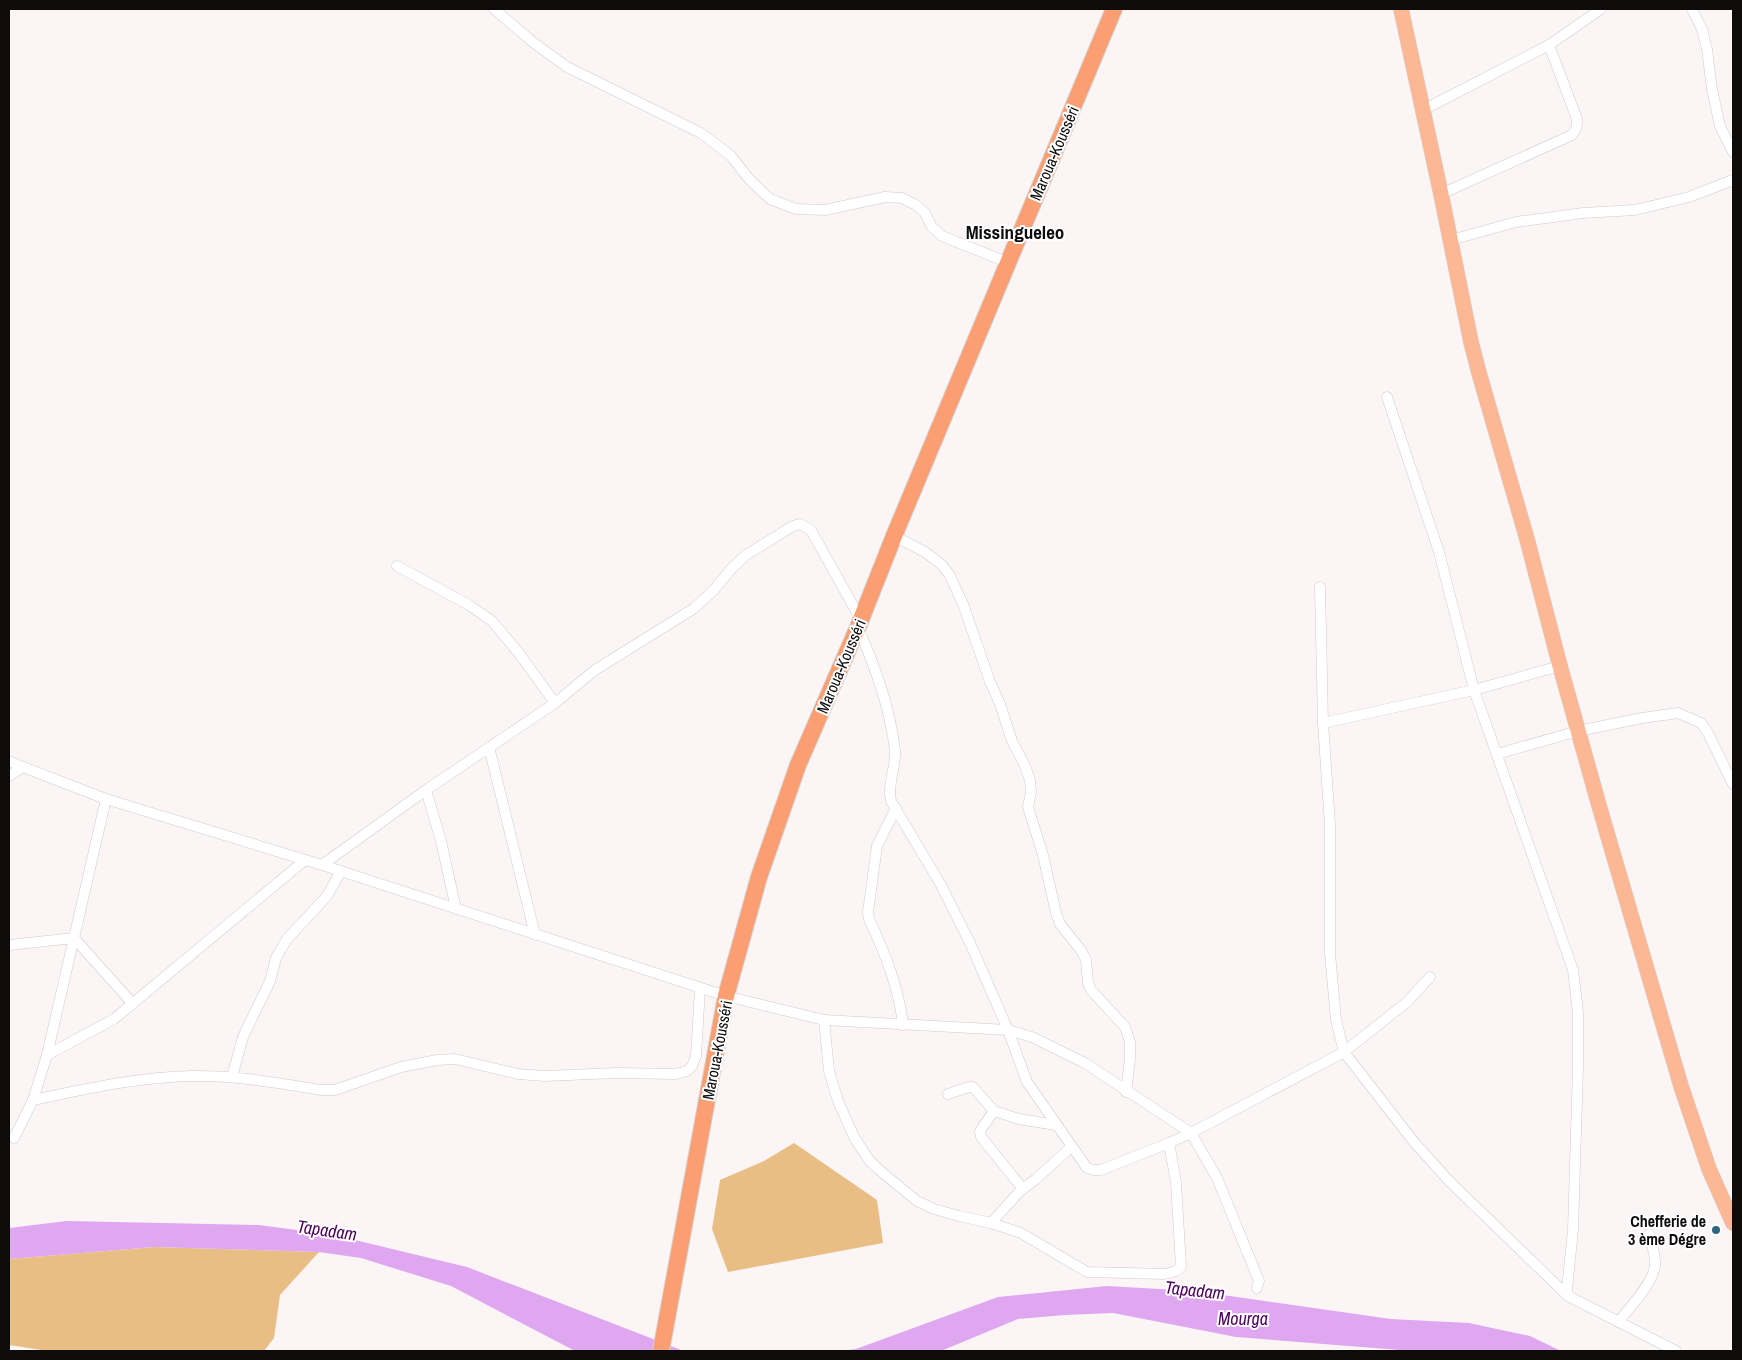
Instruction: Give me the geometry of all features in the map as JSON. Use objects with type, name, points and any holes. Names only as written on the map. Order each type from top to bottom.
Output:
[{"type":"highway","name":"Maroua-Kousséri","points":[[662,1343],[726,996],[759,877],[798,765],[859,623],[1114,9]]},
{"type":"main road","points":[[1401,9],[1477,365],[1527,539],[1578,731],[1681,1086],[1709,1169],[1733,1223]]},
{"type":"street","points":[[494,9],[534,43],[567,67],[701,133],[731,156],[749,180],[770,199],[796,208],[825,210],[885,197],[902,198],[916,205],[925,213],[932,227],[942,236],[1009,263]]},
{"type":"street","points":[[1424,110],[1549,45],[1600,9]]},
{"type":"street","points":[[1692,9],[1702,29],[1707,49],[1712,89],[1720,126],[1733,152]]},
{"type":"street","points":[[1441,194],[1572,135],[1575,131],[1577,119],[1549,45]]},
{"type":"street","points":[[1450,240],[1516,222],[1583,212],[1635,210],[1689,197],[1733,180]]},
{"type":"street","points":[[1387,397],[1439,552],[1474,690],[1573,970],[1578,1012],[1578,1067],[1573,1230],[1567,1289],[1568,1296]]},
{"type":"street","points":[[322,865],[426,790],[555,703],[595,670],[693,609],[713,591],[732,568],[746,555],[793,526],[800,524],[811,530],[859,623],[876,668],[890,714],[895,754],[890,796],[945,893],[971,945],[1008,1030],[1027,1082],[1087,1168],[1101,1170],[1169,1143],[1344,1052],[1407,1002],[1430,977]]},
{"type":"street","points":[[894,536],[925,552],[941,564],[949,574],[963,604],[1012,741],[1030,780],[1031,792],[1028,807],[1043,855],[1056,914],[1060,924],[1086,959],[1088,982],[1091,990],[1124,1027],[1130,1042],[1126,1092]]},
{"type":"street","points":[[397,566],[469,605],[492,621],[518,652],[555,703]]},
{"type":"street","points":[[1320,587],[1323,723],[1330,825],[1330,954],[1336,1020],[1344,1052],[1414,1142],[1462,1193],[1568,1296],[1676,1351]]},
{"type":"street","points":[[1323,723],[1474,690],[1560,666]]},
{"type":"street","points":[[1497,754],[1578,731],[1642,718],[1678,714],[1701,723],[1707,731],[1733,784]]},
{"type":"street","points":[[489,747],[535,935]]},
{"type":"street","points":[[9,762],[106,800],[341,871],[726,996],[824,1020],[1008,1030],[1032,1037],[1085,1063],[1126,1092],[1191,1133],[1217,1178],[1259,1281],[1257,1288]]},
{"type":"street","points":[[9,776],[22,767]]},
{"type":"street","points":[[426,790],[441,841],[456,909]]},
{"type":"street","points":[[14,1138],[33,1100],[47,1055],[106,800]]},
{"type":"street","points":[[896,808],[877,846],[868,912],[869,919],[888,962],[899,997],[903,1025]]},
{"type":"street","points":[[47,1055],[114,1019],[210,937],[306,860]]},
{"type":"street","points":[[232,1077],[243,1038],[270,981],[276,958],[287,939],[327,896],[341,871]]},
{"type":"street","points":[[9,945],[74,938]]},
{"type":"street","points":[[74,938],[133,1004]]},
{"type":"street","points":[[33,1100],[85,1089],[165,1077],[232,1077],[321,1090],[335,1090],[401,1067],[437,1060],[455,1059],[518,1074],[544,1076],[616,1073],[676,1074],[686,1071],[692,1066],[696,1056],[700,988]]},
{"type":"street","points":[[824,1020],[829,1071],[838,1101],[854,1137],[869,1160],[878,1169],[917,1201],[934,1210],[991,1223],[1021,1233],[1087,1272],[1166,1274],[1176,1271],[1181,1267],[1176,1182],[1169,1143]]},
{"type":"street","points":[[948,1094],[973,1087],[994,1110],[1019,1119],[1056,1125]]},
{"type":"street","points":[[994,1110],[980,1131],[981,1137],[1023,1189]]},
{"type":"street","points":[[991,1223],[1023,1189],[1071,1146]]},
{"type":"street","points":[[1618,1322],[1653,1274],[1655,1266],[1649,1234]]},
{"type":"shaded area","points":[[794,1143],[877,1200],[883,1243],[728,1272],[712,1229],[720,1180],[764,1161]]},
{"type":"shaded area","points":[[154,1247],[319,1252],[280,1295],[274,1338],[264,1351],[48,1351],[9,1345],[9,1259]]},
{"type":"water","points":[[67,1221],[259,1225],[334,1235],[467,1267],[684,1351],[575,1351],[451,1286],[361,1258],[319,1252],[154,1247],[9,1259],[9,1228]]},
{"type":"water","name":"Mourga","points":[[1107,1286],[1195,1291],[1391,1319],[1469,1323],[1530,1336],[1561,1351],[1412,1351],[1236,1337],[1113,1313],[1018,1319],[941,1351],[841,1351],[856,1349],[998,1297]]},
{"type":"place","name":"Chefferie de 3 ème Dégre","points":[[1716,1230]]},
{"type":"district","name":"Missingueleo","points":[[1015,232]]},
{"type":"water label","name":"Tapadam","points":[[327,1230]]},
{"type":"water label","name":"Tapadam","points":[[1195,1290]]}]
